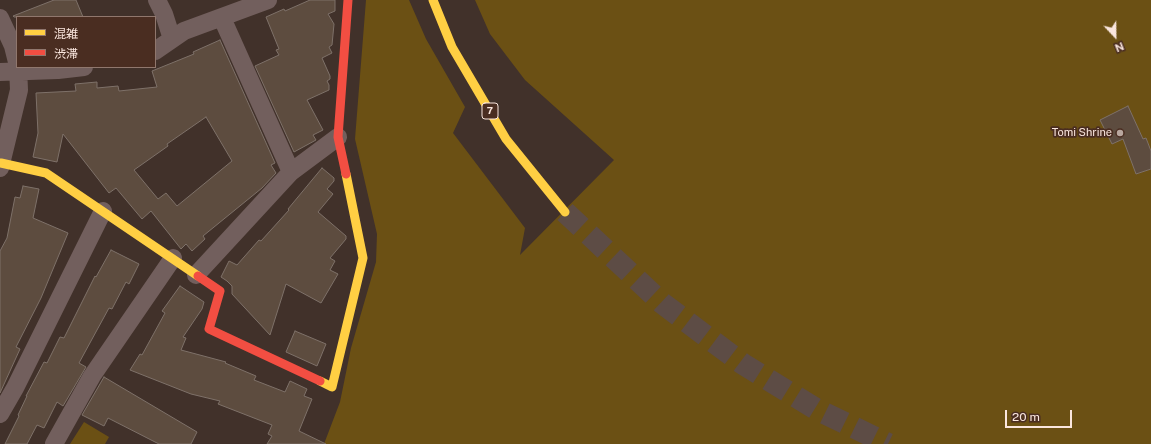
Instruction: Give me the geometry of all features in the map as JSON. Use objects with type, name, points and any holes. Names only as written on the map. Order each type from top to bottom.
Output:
[{"type":"street","points":[[157,0],[164,14],[172,39]]},
{"type":"street","points":[[156,50],[184,32],[268,0]]},
{"type":"street","points":[[18,68],[19,90],[1,166],[46,173],[220,291],[209,329],[332,387],[363,258],[338,137],[348,0]]},
{"type":"street","name":"7","points":[[433,0],[452,47],[506,139],[565,212]]},
{"type":"street","points":[[0,18],[13,46],[16,59]]},
{"type":"street","points":[[222,18],[291,172]]},
{"type":"street","points":[[0,72],[16,68]]},
{"type":"street","points":[[31,68],[58,70],[75,68]]},
{"type":"street","points":[[196,275],[291,172],[338,137]]},
{"type":"street","points":[[0,414],[15,388],[103,211]]},
{"type":"street","points":[[54,444],[92,376],[172,258]]},
{"type":"shaded area","points":[[366,0],[409,0],[426,39],[465,107],[453,133],[525,228],[520,255],[614,160],[525,80],[490,34],[475,0],[1151,0],[1151,444],[324,444],[340,402],[351,348],[376,262],[377,234],[355,139]]},
{"type":"shaded area","points":[[84,422],[109,437],[105,444],[70,444]]},
{"type":"building","points":[[54,0],[76,0],[83,16],[14,17],[13,16]]},
{"type":"building","points":[[310,0],[335,0],[335,11],[328,14],[334,24],[332,45],[329,47],[332,53],[322,58],[330,76],[330,79],[327,81],[329,90],[307,100],[323,130],[313,135],[316,140],[294,152],[255,66],[279,55],[276,50],[279,49],[266,17],[284,9],[285,11]]},
{"type":"building","points":[[220,40],[275,163],[271,165],[276,173],[262,188],[203,236],[205,239],[192,251],[186,244],[181,249],[151,211],[142,219],[116,188],[109,193],[63,134],[57,162],[33,157],[38,133],[36,93],[76,91],[75,84],[97,82],[97,88],[118,86],[119,91],[157,87],[152,71],[194,54],[193,52]],"holes":[[[206,117],[232,161],[177,206],[166,193],[158,199],[134,170],[168,146],[167,144]]]},
{"type":"building","points":[[1128,106],[1143,139],[1146,138],[1151,151],[1151,169],[1136,174],[1123,139],[1112,144],[1100,120]]},
{"type":"building","points":[[322,168],[334,178],[334,181],[327,189],[333,194],[318,212],[346,236],[346,239],[330,258],[335,261],[330,270],[338,274],[321,303],[286,284],[270,335],[232,294],[232,286],[221,277],[229,261],[237,265],[259,240],[261,241],[289,210],[288,209]]},
{"type":"building","points":[[23,186],[39,189],[33,218],[68,233],[41,298],[16,347],[20,349],[0,393],[0,251],[7,238],[15,197],[20,198]]},
{"type":"building","points":[[111,250],[139,264],[129,284],[126,282],[112,309],[109,308],[79,363],[86,367],[63,406],[57,402],[44,428],[37,425],[27,444],[5,444],[19,416],[18,415],[26,396],[44,362],[47,363],[60,337],[64,338],[95,276],[96,277]]},
{"type":"building","points":[[180,286],[204,302],[202,309],[183,337],[186,338],[181,350],[226,362],[225,363],[256,376],[254,380],[285,392],[290,381],[307,389],[304,396],[312,399],[299,431],[326,444],[267,444],[272,436],[268,434],[272,425],[218,404],[220,401],[191,394],[130,370],[140,354],[142,355],[165,313],[162,311]]},
{"type":"building","points":[[295,331],[326,344],[317,366],[286,352]]},
{"type":"building","points":[[104,377],[197,432],[191,444],[159,444],[108,418],[104,426],[82,415]]},
{"type":"tunnel","points":[[565,212],[662,303],[743,364],[816,409],[888,444]]},
{"type":"traffic: slow","points":[[433,0],[452,47],[506,139],[565,212]]},
{"type":"traffic: slow","points":[[1,163],[46,173],[198,276]]},
{"type":"traffic: slow","points":[[320,381],[332,387],[363,258],[346,174]]},
{"type":"traffic: jam","points":[[346,174],[338,137],[348,0]]},
{"type":"traffic: jam","points":[[198,276],[220,291],[209,329],[320,381]]},
{"type":"place","name":"Tomi Shrine","points":[[1120,133]]}]
